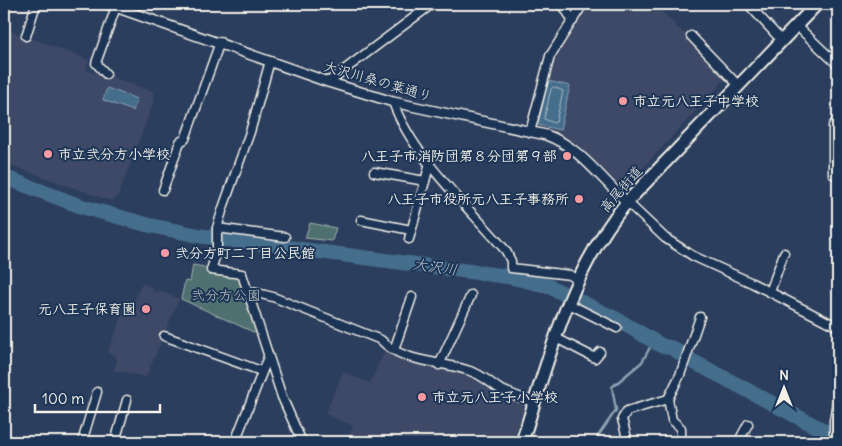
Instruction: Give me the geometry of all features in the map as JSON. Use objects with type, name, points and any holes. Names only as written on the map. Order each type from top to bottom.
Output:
[{"type":"main road","name":"高尾街道","points":[[522,442],[576,284],[608,227],[627,202],[817,4]]},
{"type":"street","points":[[26,36],[36,4]]},
{"type":"street","points":[[328,82],[432,4]]},
{"type":"street","points":[[562,4],[573,21]]},
{"type":"street","points":[[530,132],[550,56],[583,4]]},
{"type":"street","points":[[748,4],[782,41]]},
{"type":"street","points":[[106,74],[96,63],[111,5]]},
{"type":"street","name":"大沢川桑の葉通り","points":[[111,5],[220,42],[328,82],[393,102],[560,140],[573,149],[627,202]]},
{"type":"street","points":[[797,26],[838,65]]},
{"type":"street","points":[[691,36],[739,86]]},
{"type":"street","points":[[163,190],[180,142],[185,140],[220,42]]},
{"type":"street","points":[[270,61],[250,132],[217,230],[217,246],[211,270],[242,274],[282,397],[302,442]]},
{"type":"street","points":[[393,102],[399,118],[430,163],[506,251],[511,262],[511,268],[570,275],[576,284]]},
{"type":"street","points":[[833,174],[833,126],[838,118]]},
{"type":"street","points":[[409,239],[430,163]]},
{"type":"street","points":[[374,172],[425,181]]},
{"type":"street","points":[[627,202],[665,238],[693,256],[838,326]]},
{"type":"street","points":[[361,220],[412,230]]},
{"type":"street","points":[[217,230],[285,237]]},
{"type":"street","points":[[770,292],[784,253]]},
{"type":"street","points":[[249,291],[274,297],[381,340],[388,348],[438,366],[460,368],[477,374],[500,389],[535,403]]},
{"type":"street","points":[[438,366],[471,295]]},
{"type":"street","points":[[394,350],[412,297]]},
{"type":"street","points":[[569,303],[618,328]]},
{"type":"street","points":[[681,442],[681,428],[672,420],[668,400],[680,374],[700,317]]},
{"type":"street","points":[[164,336],[261,371]]},
{"type":"street","points":[[556,338],[595,358],[600,352]]},
{"type":"street","points":[[235,442],[268,357]]},
{"type":"street","points":[[82,442],[97,392]]},
{"type":"street","points":[[834,442],[834,423],[838,397]]},
{"type":"street","points":[[115,442],[127,400]]},
{"type":"street","points":[[628,442],[622,419],[627,411],[668,400]]},
{"type":"street","points":[[742,442],[741,437],[748,424]]},
{"type":"shaded area","name":"市立元八王子中学校","points":[[587,4],[654,4],[727,77],[627,185],[620,186],[575,144],[559,135],[538,129],[536,124],[552,57]]},
{"type":"shaded area","points":[[11,31],[89,60],[86,70],[103,76],[109,71],[116,79],[152,91],[155,98],[118,196],[113,200],[108,200],[4,163],[4,57]]},
{"type":"shaded area","points":[[142,283],[153,288],[152,290],[158,293],[159,290],[179,299],[146,377],[114,370],[117,361],[115,355],[107,353],[128,302],[133,304]]},
{"type":"shaded area","name":"市立元八王子小学校","points":[[385,350],[436,368],[458,371],[526,404],[513,442],[346,442],[353,426],[325,414],[343,372],[370,383]]},
{"type":"green space","points":[[310,223],[336,228],[332,241],[305,238]]},
{"type":"green space","name":"弐分方公園","points":[[193,265],[242,274],[262,336],[181,299],[185,281],[190,282]]},
{"type":"water","points":[[548,81],[570,86],[560,130],[538,125]]},
{"type":"water","points":[[107,88],[137,99],[133,111],[103,100]]},
{"type":"waterway","name":"大沢川","points":[[4,177],[80,206],[148,225],[201,236],[511,277],[548,286],[618,320],[662,346],[672,348],[692,361],[838,438]]},
{"type":"waterway","points":[[594,442],[616,410],[612,387],[642,362],[654,340]]},
{"type":"place","name":"市立元八王子中学校","points":[[623,101]]},
{"type":"place","name":"市立弐分方小学校","points":[[48,154]]},
{"type":"place","name":"八王子市消防団第８分団第９部","points":[[567,156]]},
{"type":"place","name":"八王子市役所元八王子事務所","points":[[579,199]]},
{"type":"place","name":"弐分方町二丁目公民館","points":[[165,253]]},
{"type":"place","name":"元八王子保育園","points":[[146,309]]},
{"type":"place","name":"市立元八王子小学校","points":[[422,397]]}]
